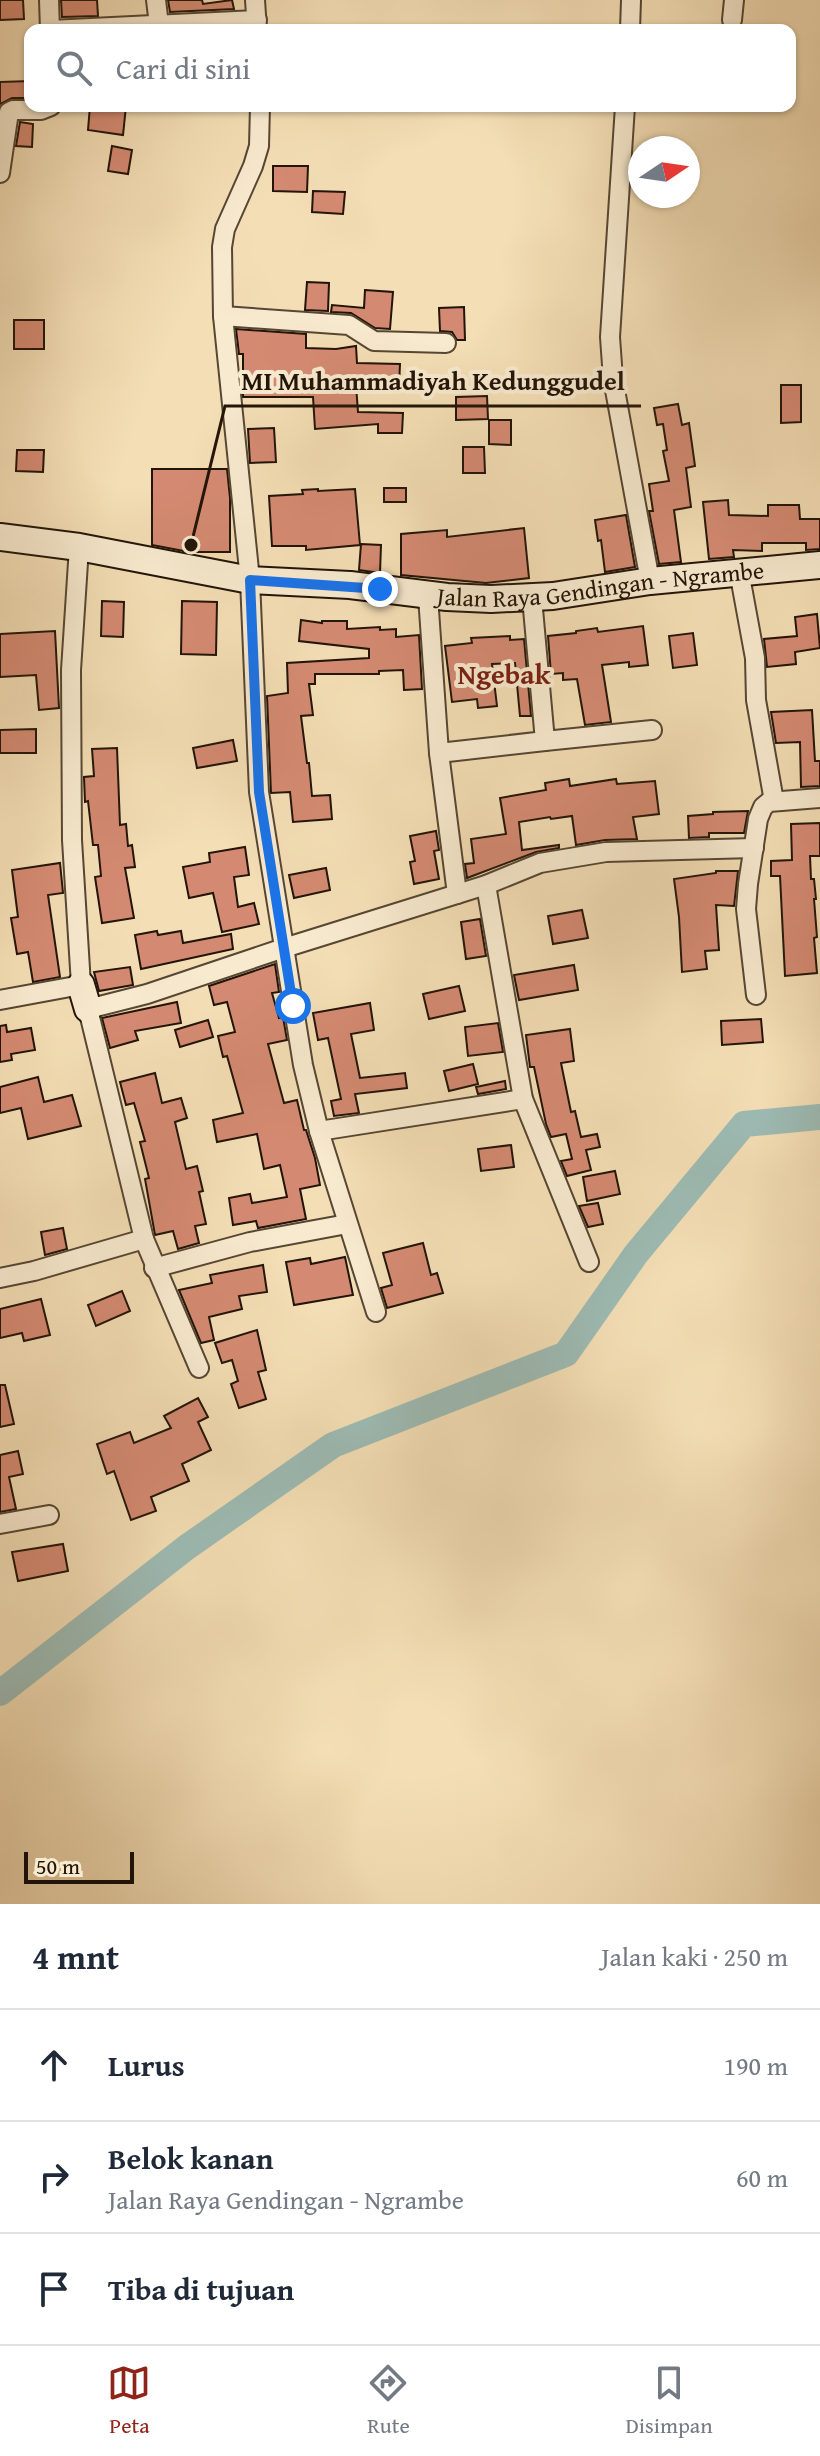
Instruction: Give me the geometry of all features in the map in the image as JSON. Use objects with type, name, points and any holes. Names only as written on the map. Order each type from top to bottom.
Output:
[{"type":"main road","name":"Jalan Raya Gendingan - Ngrambe","points":[[0,537],[79,547],[250,580],[350,585],[428,596],[491,599],[532,598],[650,581],[820,565]]},
{"type":"street","points":[[49,0],[50,24]]},
{"type":"street","points":[[156,0],[159,24]]},
{"type":"street","points":[[255,0],[257,24]]},
{"type":"street","points":[[630,24],[631,0]]},
{"type":"street","points":[[732,20],[734,0]]},
{"type":"street","points":[[0,173],[6,110]]},
{"type":"street","points":[[260,112],[259,146],[253,166],[222,237],[223,316],[250,580],[259,792],[303,1065],[319,1131],[376,1312]]},
{"type":"street","points":[[625,112],[610,337],[613,379],[650,581]]},
{"type":"street","points":[[223,316],[349,325],[374,341],[446,343]]},
{"type":"street","points":[[79,547],[71,685],[72,840],[84,997],[144,1239],[199,1368]]},
{"type":"street","points":[[739,571],[755,658],[756,700],[774,801]]},
{"type":"street","points":[[428,596],[439,753],[457,894]]},
{"type":"street","points":[[532,598],[545,741]]},
{"type":"street","points":[[439,753],[652,730]]},
{"type":"street","points":[[756,995],[746,909],[761,811],[766,804],[774,801],[820,798]]},
{"type":"street","points":[[0,1000],[147,994],[486,885],[540,863],[606,852],[754,848]]},
{"type":"street","points":[[486,885],[523,1099],[589,1262]]},
{"type":"street","points":[[319,1131],[523,1099]]},
{"type":"street","points":[[154,1268],[250,1242],[347,1224]]},
{"type":"street","points":[[0,1278],[144,1239]]},
{"type":"street","points":[[0,1524],[49,1515]]},
{"type":"building","points":[[0,0],[23,0],[24,19],[0,20]]},
{"type":"building","points":[[61,0],[97,0],[98,16],[62,17]]},
{"type":"building","points":[[168,0],[202,0],[203,4],[232,0],[234,9],[170,12]]},
{"type":"building","points":[[24,81],[24,98],[12,98],[0,104],[0,82]]},
{"type":"building","points":[[90,112],[125,112],[123,135],[88,130]]},
{"type":"building","points":[[20,122],[33,124],[32,147],[16,146]]},
{"type":"building","points":[[112,146],[132,150],[128,174],[108,171]]},
{"type":"building","points":[[273,166],[308,166],[307,192],[273,191]]},
{"type":"building","points":[[313,191],[345,192],[343,214],[312,212]]},
{"type":"building","points":[[307,282],[329,283],[328,311],[305,310]]},
{"type":"building","points":[[365,290],[393,292],[390,329],[375,328],[351,313],[331,312],[332,305],[364,308]]},
{"type":"building","points":[[464,307],[465,340],[457,340],[452,332],[440,331],[439,308]]},
{"type":"building","points":[[14,320],[44,320],[44,349],[14,349]]},
{"type":"building","points":[[236,329],[306,334],[306,348],[356,346],[357,363],[400,364],[399,386],[356,385],[358,412],[403,413],[402,433],[378,433],[378,424],[315,429],[313,397],[243,397],[243,354],[239,354]]},
{"type":"building","points":[[781,385],[801,385],[801,422],[781,423]]},
{"type":"building","points":[[487,396],[488,419],[456,420],[456,397]]},
{"type":"building","points":[[678,404],[682,425],[689,423],[695,466],[686,468],[691,507],[674,510],[681,562],[659,564],[649,511],[653,511],[649,484],[669,481],[663,451],[667,450],[663,424],[657,425],[654,408]]},
{"type":"building","points":[[489,420],[511,420],[511,445],[489,444]]},
{"type":"building","points":[[274,428],[276,462],[250,463],[248,429]]},
{"type":"building","points":[[463,447],[484,447],[485,473],[463,473]]},
{"type":"building","points":[[17,450],[44,450],[43,472],[16,471]]},
{"type":"building","points":[[152,469],[227,469],[230,552],[189,552],[152,545]]},
{"type":"building","points":[[384,488],[406,488],[406,502],[384,502]]},
{"type":"building","points":[[355,489],[360,545],[306,550],[306,546],[272,546],[269,496],[303,494],[302,490]]},
{"type":"building","points":[[728,500],[729,515],[768,516],[768,505],[799,505],[800,519],[820,519],[820,549],[806,550],[806,543],[762,543],[762,551],[733,550],[734,557],[709,559],[703,502]]},
{"type":"building","points":[[626,515],[635,567],[605,572],[595,520]]},
{"type":"building","points":[[524,528],[529,578],[486,583],[401,575],[401,534],[447,530],[447,537]]},
{"type":"building","points":[[361,544],[381,545],[380,573],[359,570]]},
{"type":"building","points":[[102,601],[124,602],[123,637],[101,636]]},
{"type":"building","points":[[182,601],[217,602],[216,655],[181,654]]},
{"type":"building","points":[[817,614],[820,648],[795,652],[796,664],[767,667],[764,639],[797,636],[795,617]]},
{"type":"building","points":[[301,620],[322,623],[347,621],[347,629],[396,629],[396,637],[419,635],[422,689],[404,690],[403,670],[379,671],[379,674],[315,674],[315,684],[309,684],[313,715],[301,716],[312,796],[330,795],[332,819],[293,822],[290,792],[271,793],[267,696],[288,693],[287,663],[369,658],[369,649],[299,641]]},
{"type":"building","points":[[643,626],[648,665],[629,667],[629,662],[602,665],[611,722],[585,725],[577,679],[563,680],[563,673],[551,674],[548,636],[597,628],[598,632]]},
{"type":"building","points":[[55,631],[59,708],[39,710],[36,675],[0,677],[0,634]]},
{"type":"building","points":[[693,633],[697,665],[673,668],[669,636]]},
{"type":"building","points":[[510,636],[510,640],[524,639],[531,716],[520,716],[515,663],[492,664],[497,706],[478,708],[477,699],[452,702],[445,646],[472,643],[471,638]]},
{"type":"building","points":[[812,710],[815,761],[820,761],[820,786],[801,787],[800,742],[776,743],[771,712]]},
{"type":"building","points":[[36,729],[36,753],[0,753],[0,730]]},
{"type":"building","points":[[233,740],[237,761],[197,768],[193,748]]},
{"type":"building","points":[[117,748],[120,825],[126,824],[128,846],[132,845],[135,867],[125,868],[134,918],[102,923],[95,877],[101,876],[98,845],[93,845],[84,777],[94,776],[92,749]]},
{"type":"building","points":[[569,779],[570,786],[616,779],[617,784],[655,781],[659,814],[633,817],[637,839],[576,845],[572,816],[519,822],[522,850],[559,845],[559,848],[536,852],[467,878],[465,864],[474,863],[471,839],[506,834],[500,798],[546,790],[545,783]]},
{"type":"building","points":[[748,811],[744,833],[709,833],[709,837],[689,838],[688,816]]},
{"type":"building","points":[[820,823],[820,856],[810,856],[816,899],[817,937],[814,938],[817,973],[785,976],[780,876],[771,876],[771,861],[792,860],[791,824]]},
{"type":"building","points":[[436,831],[439,850],[434,851],[439,879],[414,884],[410,862],[415,861],[410,836]]},
{"type":"building","points":[[245,847],[249,875],[234,877],[238,907],[254,903],[259,924],[222,932],[213,893],[189,898],[183,867],[210,862],[209,853]]},
{"type":"building","points":[[60,863],[63,893],[48,895],[60,977],[33,982],[28,952],[17,954],[11,918],[18,917],[12,870]]},
{"type":"building","points":[[326,868],[330,890],[294,898],[289,875]]},
{"type":"building","points":[[716,871],[738,871],[734,906],[716,905],[719,950],[705,951],[707,969],[682,972],[674,879]]},
{"type":"building","points":[[582,910],[588,938],[553,944],[548,916]]},
{"type":"building","points":[[480,919],[486,956],[466,959],[461,922]]},
{"type":"building","points":[[157,931],[158,935],[181,931],[183,943],[231,934],[233,949],[141,969],[135,935]]},
{"type":"building","points":[[275,964],[279,992],[272,993],[279,1018],[283,1017],[287,1040],[268,1044],[284,1103],[297,1100],[320,1185],[300,1189],[306,1219],[258,1228],[256,1221],[233,1225],[229,1198],[250,1194],[252,1203],[287,1197],[280,1165],[264,1169],[257,1134],[217,1142],[213,1120],[243,1113],[218,1036],[235,1032],[227,1002],[214,1005],[209,986]]},
{"type":"building","points":[[574,965],[578,990],[519,1000],[514,975]]},
{"type":"building","points":[[130,967],[133,985],[99,991],[94,972]]},
{"type":"building","points":[[459,986],[465,1011],[429,1019],[423,994]]},
{"type":"building","points":[[177,1002],[181,1023],[135,1031],[138,1040],[110,1048],[102,1018]]},
{"type":"building","points":[[370,1003],[374,1030],[351,1034],[360,1078],[405,1073],[407,1088],[355,1094],[359,1113],[334,1116],[331,1101],[341,1099],[328,1038],[318,1040],[313,1013]]},
{"type":"building","points":[[761,1019],[763,1042],[722,1045],[721,1021]]},
{"type":"building","points":[[208,1020],[213,1037],[180,1047],[175,1030]]},
{"type":"building","points":[[498,1023],[503,1052],[468,1056],[465,1027]]},
{"type":"building","points":[[6,1025],[7,1032],[31,1028],[35,1050],[11,1054],[12,1060],[0,1062],[0,1026]]},
{"type":"building","points":[[570,1029],[574,1061],[561,1063],[571,1112],[575,1111],[581,1137],[597,1134],[600,1147],[586,1150],[591,1170],[567,1176],[561,1161],[572,1159],[566,1134],[551,1137],[534,1067],[530,1067],[526,1035]]},
{"type":"building","points":[[473,1064],[478,1084],[449,1091],[444,1071]]},
{"type":"building","points":[[155,1073],[162,1103],[181,1098],[187,1118],[175,1122],[186,1169],[197,1166],[203,1191],[199,1192],[206,1224],[195,1226],[199,1243],[178,1249],[173,1231],[155,1235],[145,1179],[149,1178],[140,1142],[145,1141],[134,1103],[126,1105],[120,1082]]},
{"type":"building","points":[[38,1077],[44,1102],[72,1095],[81,1126],[28,1139],[21,1108],[0,1113],[0,1087]]},
{"type":"building","points":[[505,1081],[506,1089],[478,1094],[476,1087]]},
{"type":"building","points":[[511,1145],[514,1167],[481,1171],[478,1149]]},
{"type":"building","points":[[615,1171],[620,1194],[587,1201],[583,1177]]},
{"type":"building","points":[[598,1203],[603,1224],[588,1227],[579,1206]]},
{"type":"building","points":[[63,1228],[67,1249],[45,1255],[41,1232]]},
{"type":"building","points":[[423,1243],[431,1275],[437,1273],[443,1293],[387,1308],[381,1288],[392,1285],[383,1253]]},
{"type":"building","points":[[345,1257],[353,1295],[294,1305],[286,1262],[310,1258],[311,1264]]},
{"type":"building","points":[[263,1265],[267,1292],[239,1296],[242,1309],[209,1317],[214,1340],[201,1343],[179,1290],[212,1283],[210,1275]]},
{"type":"building","points":[[122,1291],[130,1311],[96,1326],[88,1305]]},
{"type":"building","points":[[41,1299],[50,1335],[24,1341],[22,1333],[0,1338],[0,1309]]},
{"type":"building","points":[[257,1330],[266,1370],[258,1372],[266,1399],[239,1408],[231,1384],[238,1381],[232,1360],[222,1363],[215,1343]]},
{"type":"building","points":[[0,1385],[5,1385],[14,1424],[0,1427]]},
{"type":"building","points":[[198,1398],[208,1417],[198,1422],[211,1450],[182,1464],[189,1481],[151,1497],[156,1511],[131,1520],[114,1471],[107,1474],[97,1444],[130,1432],[134,1443],[171,1428],[164,1416]]},
{"type":"building","points":[[18,1451],[23,1474],[9,1477],[16,1509],[0,1512],[0,1455]]},
{"type":"building","points":[[63,1544],[68,1571],[18,1581],[12,1552]]},
{"type":"waterway","points":[[0,1693],[187,1547],[333,1445],[566,1354],[636,1254],[744,1124],[820,1117]]},
{"type":"place","name":"MI Muhammadiyah Kedunggudel","points":[[191,545]]},
{"type":"district","name":"Ngebak","points":[[504,674]]},
{"type":"route","points":[[293,1006],[259,792],[250,580],[380,589]]}]
